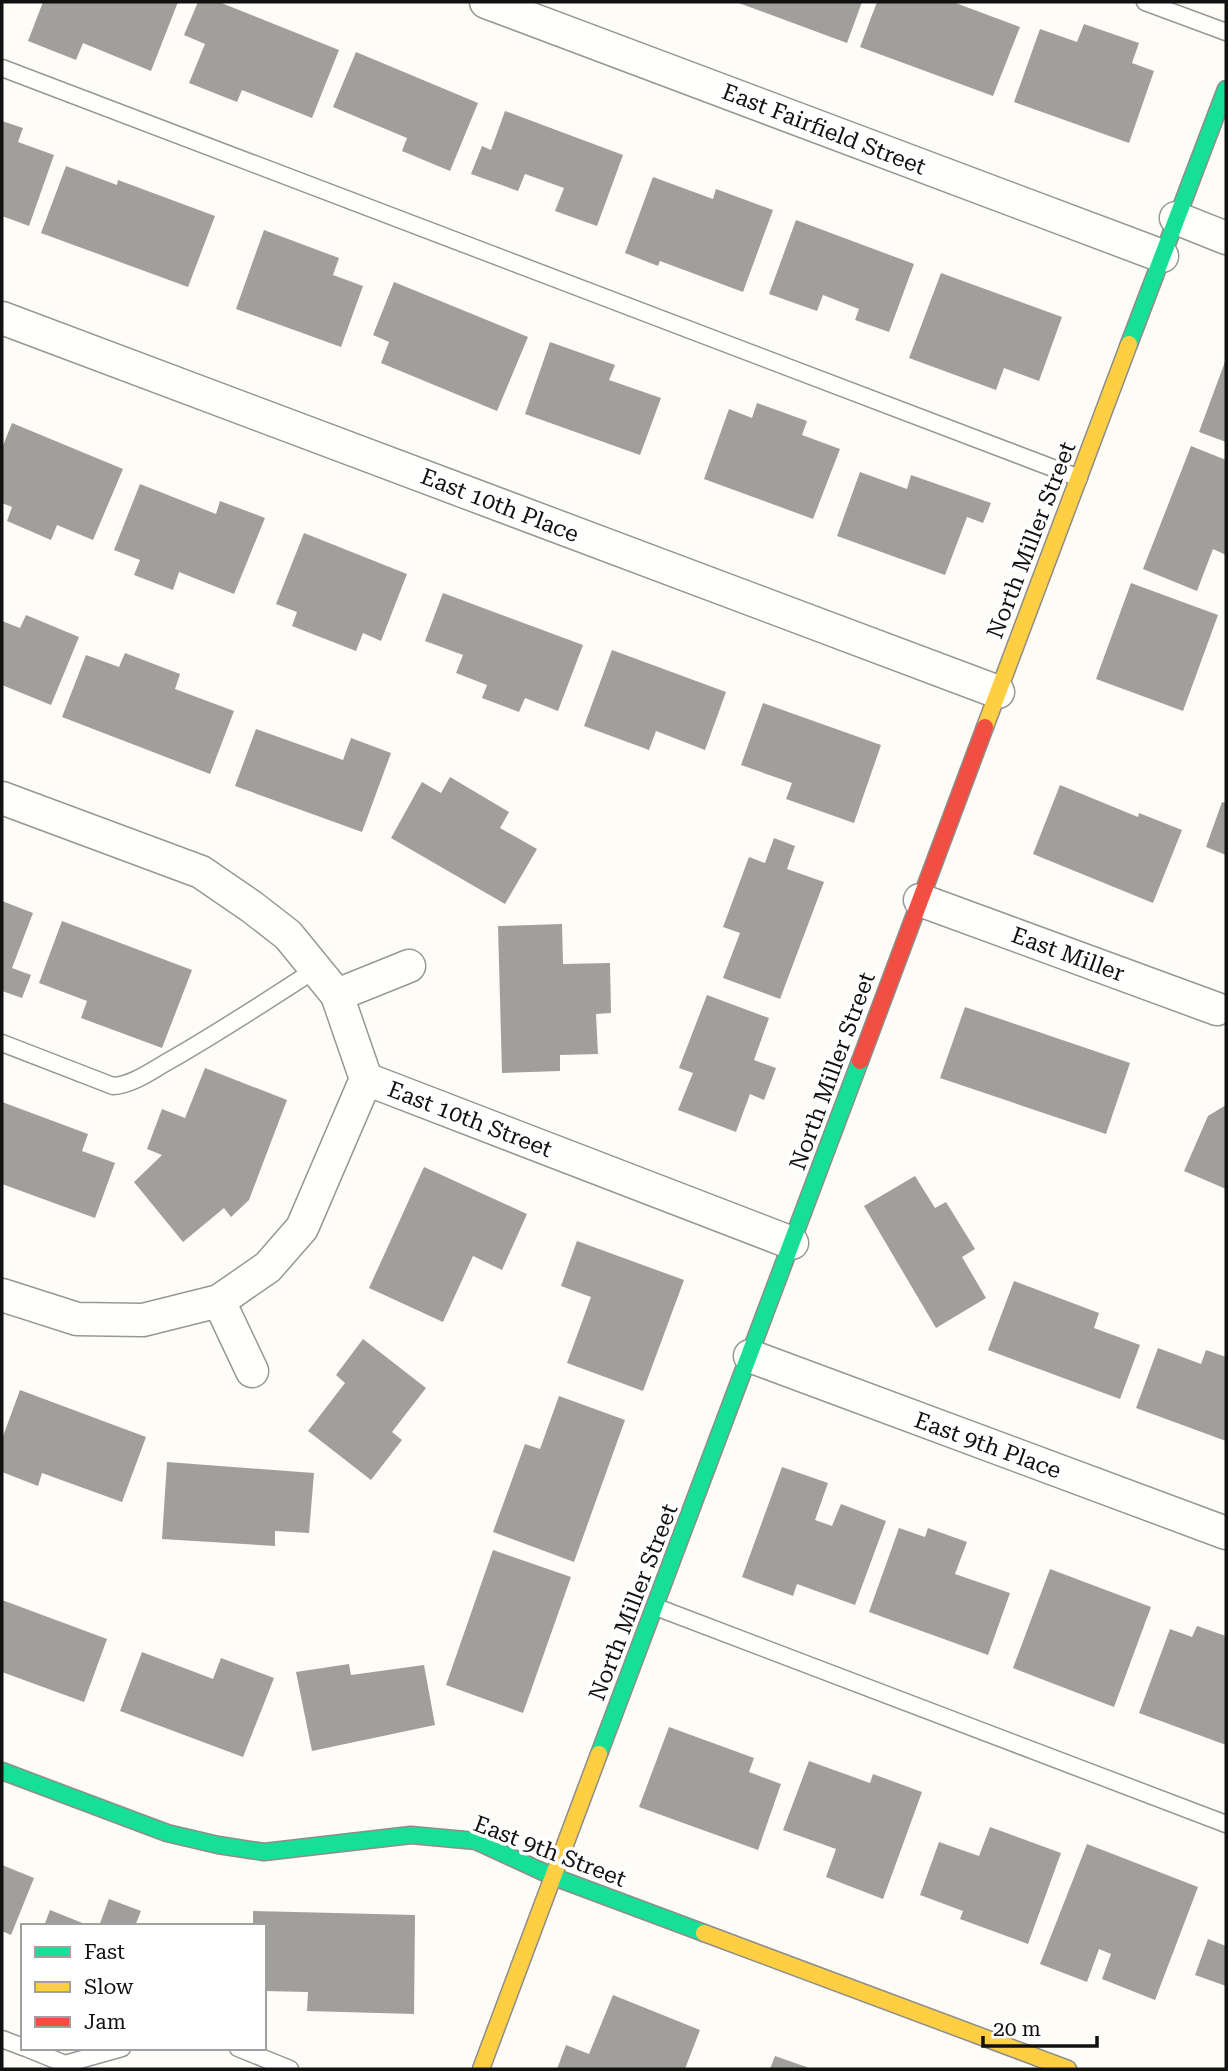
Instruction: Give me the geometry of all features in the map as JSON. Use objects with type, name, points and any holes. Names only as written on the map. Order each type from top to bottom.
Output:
[{"type":"street","name":"East Fairfield Street","points":[[486,2],[1162,256]]},
{"type":"street","name":"North Miller Street","points":[[481,2069],[1226,89]]},
{"type":"street","points":[[1176,218],[1226,238]]},
{"type":"street","name":"East 10th Place","points":[[2,318],[998,692]]},
{"type":"street","name":"East 10th Street","points":[[2,798],[201,872],[252,907],[288,935],[337,995],[366,1079],[792,1242]]},
{"type":"street","name":"East Miller","points":[[920,900],[1217,1009]]},
{"type":"street","points":[[337,995],[409,966]]},
{"type":"street","points":[[2,1295],[77,1319],[143,1320],[219,1301],[268,1267],[302,1227],[366,1079]]},
{"type":"street","points":[[219,1301],[252,1371]]},
{"type":"street","name":"East 9th Place","points":[[750,1356],[1226,1533]]},
{"type":"street","name":"East 9th Street","points":[[2,1771],[167,1833],[264,1852],[411,1835],[476,1842],[554,1877],[1068,2069]]},
{"type":"lane","points":[[1145,2],[1226,32]]},
{"type":"lane","points":[[2,68],[1079,478]]},
{"type":"lane","points":[[2,1043],[119,1086],[179,1055],[316,968]]},
{"type":"lane","points":[[656,1607],[1226,1824]]},
{"type":"lane","points":[[2,2039],[21,2047]]},
{"type":"lane","points":[[29,2050],[65,2064],[115,2050]]},
{"type":"lane","points":[[243,2050],[290,2069]]},
{"type":"building","points":[[43,2],[178,2],[151,71],[83,43],[76,60],[28,41]]},
{"type":"building","points":[[198,2],[219,2],[339,50],[312,118],[242,90],[237,102],[189,83],[205,44],[184,35]]},
{"type":"building","points":[[736,2],[862,2],[847,43]]},
{"type":"building","points":[[877,2],[953,2],[1020,27],[993,96],[860,47]]},
{"type":"building","points":[[1084,24],[1139,43],[1132,63],[1154,71],[1129,143],[1014,102],[1040,29],[1077,42]]},
{"type":"building","points":[[356,52],[478,103],[450,171],[402,151],[407,138],[333,107]]},
{"type":"building","points":[[505,111],[623,155],[597,226],[555,211],[564,188],[525,174],[518,191],[471,174],[482,146],[491,150]]},
{"type":"building","points":[[2,121],[23,128],[18,142],[54,155],[29,226],[2,216]]},
{"type":"building","points":[[66,166],[117,185],[118,180],[215,216],[188,287],[41,233]]},
{"type":"building","points":[[653,177],[713,199],[716,189],[773,210],[743,292],[660,261],[658,266],[625,253]]},
{"type":"building","points":[[796,220],[914,264],[889,332],[855,320],[859,309],[823,295],[817,311],[769,294]]},
{"type":"building","points":[[264,230],[339,258],[333,275],[363,286],[341,347],[236,309]]},
{"type":"building","points":[[941,273],[1062,317],[1039,381],[1004,368],[996,390],[909,358]]},
{"type":"building","points":[[394,282],[528,337],[497,411],[381,363],[389,342],[373,335]]},
{"type":"building","points":[[550,342],[615,365],[609,380],[661,398],[640,455],[525,414]]},
{"type":"building","points":[[1226,359],[1226,442],[1199,432]]},
{"type":"building","points":[[757,403],[807,421],[802,435],[840,449],[813,519],[704,479],[729,409],[752,418]]},
{"type":"building","points":[[12,423],[123,469],[93,540],[57,525],[51,540],[7,521],[12,507],[2,503],[2,448]]},
{"type":"building","points":[[1191,446],[1226,460],[1226,555],[1213,549],[1197,591],[1143,569]]},
{"type":"building","points":[[860,472],[907,489],[911,475],[991,503],[983,523],[967,517],[945,575],[837,536]]},
{"type":"building","points":[[140,484],[216,514],[220,501],[265,518],[234,594],[179,572],[173,590],[134,575],[140,560],[114,550]]},
{"type":"building","points":[[304,533],[407,574],[381,641],[363,633],[356,651],[292,626],[297,612],[276,604]]},
{"type":"building","points":[[1131,583],[1218,615],[1183,711],[1096,679]]},
{"type":"building","points":[[443,593],[583,645],[558,711],[525,698],[519,712],[482,698],[487,685],[456,673],[463,655],[425,641]]},
{"type":"building","points":[[26,615],[79,637],[51,705],[2,685],[2,621],[20,628]]},
{"type":"building","points":[[612,650],[726,692],[705,750],[656,731],[649,750],[584,726]]},
{"type":"building","points":[[125,653],[180,674],[175,689],[234,711],[210,774],[62,717],[86,655],[119,667]]},
{"type":"building","points":[[763,703],[881,745],[854,823],[786,799],[792,783],[741,765]]},
{"type":"building","points":[[256,729],[343,760],[351,738],[391,753],[362,832],[235,786]]},
{"type":"building","points":[[450,777],[509,812],[500,828],[537,849],[505,904],[391,838],[422,782],[441,793]]},
{"type":"building","points":[[1060,785],[1138,817],[1139,813],[1182,830],[1153,903],[1033,854]]},
{"type":"building","points":[[1222,802],[1226,803],[1226,855],[1206,847]]},
{"type":"building","points":[[774,838],[795,846],[787,869],[824,882],[780,999],[723,978],[740,933],[723,927],[749,857],[765,863]]},
{"type":"building","points":[[2,901],[33,913],[12,968],[31,975],[22,998],[2,991]]},
{"type":"building","points":[[62,921],[192,970],[162,1048],[81,1018],[87,1001],[39,983]]},
{"type":"building","points":[[562,924],[563,964],[610,963],[611,1013],[596,1014],[598,1054],[560,1055],[560,1071],[502,1073],[498,926]]},
{"type":"building","points":[[707,995],[769,1018],[754,1060],[776,1068],[764,1100],[750,1094],[736,1132],[678,1110],[693,1073],[679,1068]]},
{"type":"building","points":[[965,1007],[1130,1063],[1106,1134],[940,1078]]},
{"type":"building","points":[[205,1068],[287,1100],[249,1200],[231,1217],[224,1208],[183,1242],[134,1182],[162,1155],[147,1149],[162,1109],[185,1118]]},
{"type":"building","points":[[2,1102],[88,1134],[82,1151],[115,1163],[95,1218],[2,1184]]},
{"type":"building","points":[[1226,1105],[1226,1189],[1184,1171],[1208,1116]]},
{"type":"building","points":[[424,1167],[527,1214],[502,1270],[473,1256],[443,1322],[369,1288]]},
{"type":"building","points":[[915,1176],[935,1208],[946,1202],[975,1249],[962,1257],[986,1298],[936,1328],[864,1206]]},
{"type":"building","points":[[577,1241],[684,1280],[643,1391],[567,1363],[591,1297],[561,1286]]},
{"type":"building","points":[[1014,1281],[1099,1313],[1094,1328],[1140,1345],[1120,1399],[988,1350]]},
{"type":"building","points":[[363,1339],[426,1388],[392,1432],[402,1440],[371,1480],[308,1431],[345,1383],[336,1375]]},
{"type":"building","points":[[1158,1348],[1201,1364],[1206,1350],[1226,1357],[1226,1441],[1136,1408]]},
{"type":"building","points":[[20,1390],[146,1437],[122,1502],[42,1473],[38,1486],[2,1472],[2,1439]]},
{"type":"building","points":[[559,1396],[625,1420],[574,1562],[493,1532],[525,1444],[540,1449]]},
{"type":"building","points":[[167,1462],[314,1473],[309,1533],[275,1531],[275,1546],[162,1539]]},
{"type":"building","points":[[782,1467],[828,1483],[815,1520],[832,1526],[841,1504],[886,1521],[855,1605],[797,1584],[793,1596],[742,1577]]},
{"type":"building","points":[[899,1528],[925,1537],[928,1528],[967,1542],[955,1574],[1010,1593],[988,1655],[869,1612]]},
{"type":"building","points":[[493,1550],[571,1577],[523,1713],[446,1685]]},
{"type":"building","points":[[1050,1569],[1151,1607],[1114,1707],[1013,1668]]},
{"type":"building","points":[[2,1600],[107,1639],[84,1702],[2,1672]]},
{"type":"building","points":[[1197,1626],[1226,1636],[1226,1745],[1139,1713],[1170,1629],[1192,1637]]},
{"type":"building","points":[[142,1652],[213,1679],[221,1658],[274,1678],[243,1757],[120,1711]]},
{"type":"building","points":[[349,1664],[351,1675],[424,1665],[435,1725],[312,1751],[296,1672]]},
{"type":"building","points":[[669,1727],[754,1758],[749,1772],[781,1784],[758,1850],[639,1807]]},
{"type":"building","points":[[809,1761],[870,1783],[873,1774],[922,1792],[883,1899],[826,1877],[836,1849],[783,1830]]},
{"type":"building","points":[[990,1827],[1061,1853],[1028,1944],[960,1919],[963,1911],[920,1895],[939,1842],[979,1856]]},
{"type":"building","points":[[1087,1844],[1198,1887],[1155,2000],[1102,1979],[1111,1954],[1099,1949],[1087,1982],[1040,1964]]},
{"type":"building","points":[[2,1865],[34,1878],[11,1935],[2,1931]]},
{"type":"building","points":[[109,1899],[141,1911],[136,1924],[100,1924]]},
{"type":"building","points":[[50,1910],[85,1924],[45,1924]]},
{"type":"building","points":[[253,1911],[415,1915],[414,2014],[307,2011],[308,1992],[266,1991],[266,1924],[253,1924]]},
{"type":"building","points":[[1208,1939],[1226,1946],[1226,1986],[1195,1975]]},
{"type":"building","points":[[613,1995],[700,2030],[685,2069],[557,2069],[566,2045],[589,2054]]},
{"type":"building","points":[[775,2056],[812,2069],[770,2069]]},
{"type":"traffic: fast","points":[[1129,344],[1226,89]]},
{"type":"traffic: fast","points":[[599,1754],[860,1061]]},
{"type":"traffic: fast","points":[[2,1771],[167,1833],[264,1852],[411,1835],[476,1841],[554,1877],[704,1933]]},
{"type":"traffic: slow","points":[[985,727],[1129,344]]},
{"type":"traffic: slow","points":[[481,2069],[599,1754]]},
{"type":"traffic: slow","points":[[704,1933],[1068,2069]]},
{"type":"traffic: jam","points":[[860,1061],[985,727]]}]
